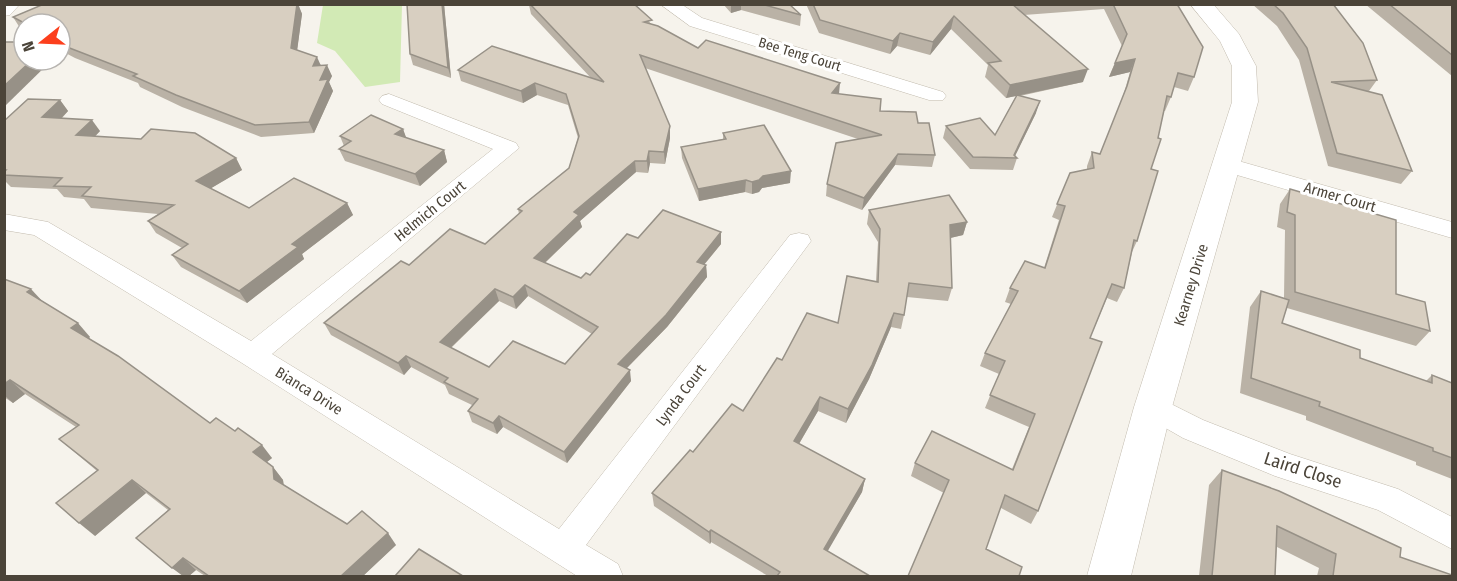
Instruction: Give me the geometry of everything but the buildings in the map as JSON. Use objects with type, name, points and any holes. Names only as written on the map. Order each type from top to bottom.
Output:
[{"type":"street","points":[[4,11],[12,4]]},
{"type":"street","name":"Bee Teng Court","points":[[668,4],[696,22],[936,96]]},
{"type":"street","name":"Kearney Drive","points":[[1109,576],[1153,407],[1228,165],[1245,102],[1244,66],[1232,39],[1201,4]]},
{"type":"street","name":"Helmich Court","points":[[252,355],[508,148],[389,100]]},
{"type":"street","name":"Armer Court","points":[[1228,165],[1452,230]]},
{"type":"street","name":"Bianca Drive","points":[[4,222],[40,228],[252,355],[606,576]]},
{"type":"street","name":"Lynda Court","points":[[562,549],[799,241]]},
{"type":"street","name":"Laird Close","points":[[1153,407],[1193,429],[1286,466],[1387,499],[1452,534]]},
{"type":"green space","points":[[323,5],[402,5],[400,82],[365,87],[335,51],[317,43]]}]
